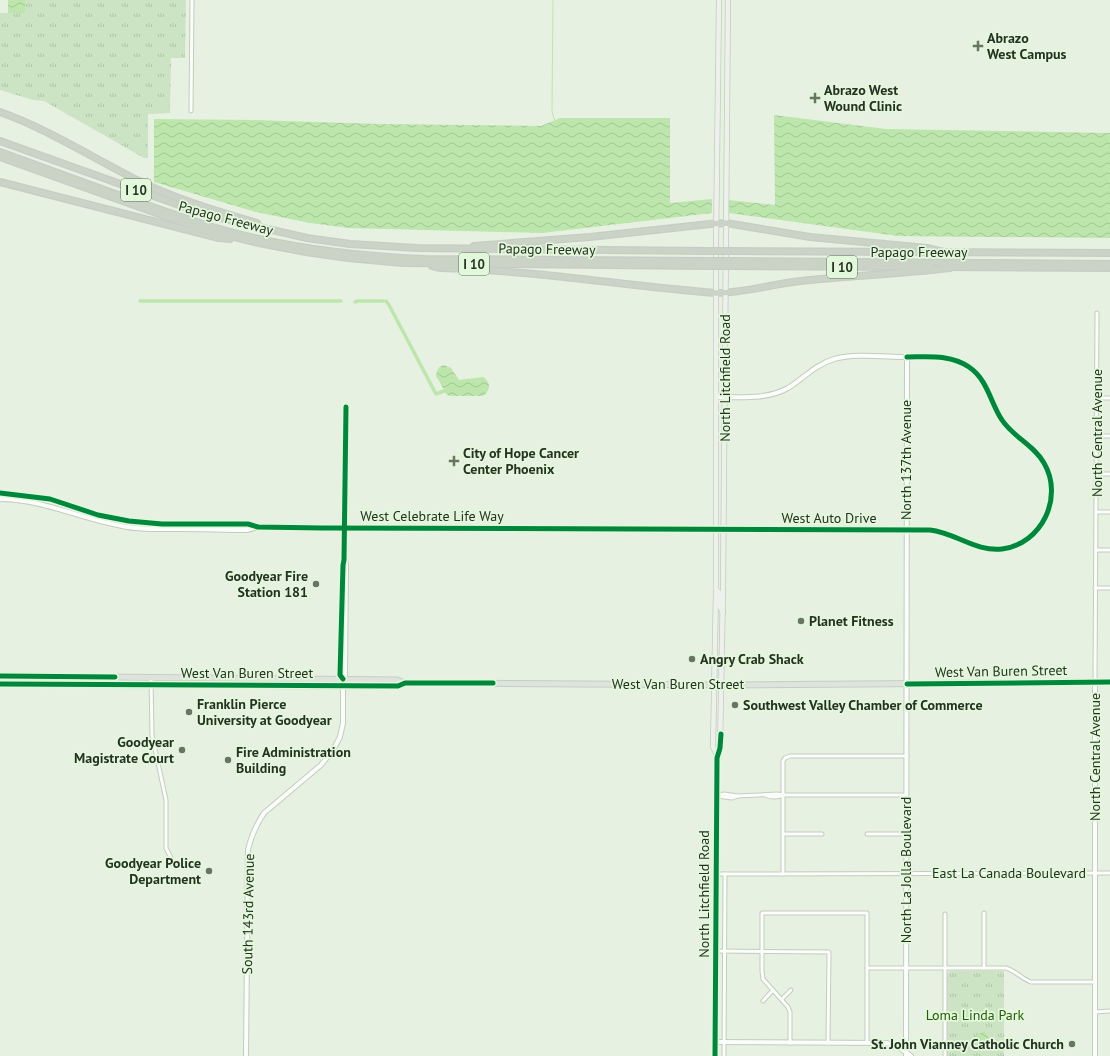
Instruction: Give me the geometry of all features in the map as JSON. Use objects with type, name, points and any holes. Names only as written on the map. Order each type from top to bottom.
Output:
[{"type":"highway","points":[[0,112],[23,121],[137,180],[208,209],[262,225],[274,231]]},
{"type":"highway","name":"Papago Freeway","points":[[0,141],[207,215],[307,238],[350,244],[461,249],[1110,253]]},
{"type":"highway","points":[[0,152],[210,226],[282,243],[338,252],[386,257],[528,262]]},
{"type":"highway","name":"Papago Freeway","points":[[0,156],[210,231],[284,249],[341,258],[420,264],[554,262],[950,268],[1110,268]]},
{"type":"highway","points":[[0,182],[219,238],[250,241]]},
{"type":"highway","points":[[461,249],[484,244],[553,240],[726,223],[810,237],[927,248],[944,252]]},
{"type":"highway","points":[[420,264],[440,268],[473,269],[553,276],[716,293],[725,293],[799,281],[950,268]]},
{"type":"highway","points":[[733,264],[1110,264]]},
{"type":"main road","name":"North Litchfield Road","points":[[717,755],[713,747],[716,589],[716,223],[718,0]]},
{"type":"main road","name":"North Litchfield Road","points":[[715,1056],[716,796],[717,755],[720,748],[723,612],[728,0]]},
{"type":"main road","points":[[716,568],[719,572],[719,583],[723,587]]},
{"type":"main road","points":[[716,589],[720,594],[720,607],[723,612]]},
{"type":"main road","name":"West Van Buren Street","points":[[0,676],[343,679],[397,680],[404,683],[907,684],[1110,682]]},
{"type":"main road","points":[[220,685],[226,682],[236,682],[239,678]]},
{"type":"main road","points":[[343,679],[343,686]]},
{"type":"main road","name":"West Van Buren Street","points":[[0,684],[398,686],[404,683]]},
{"type":"street","points":[[191,111],[192,0]]},
{"type":"street","name":"North Central Avenue","points":[[1095,1056],[1097,313]]},
{"type":"street","points":[[716,397],[758,397],[776,393],[792,385],[814,368],[837,358],[852,356],[907,357]]},
{"type":"street","name":"North 137th Avenue","points":[[907,357],[907,684]]},
{"type":"street","name":"West Auto Drive","points":[[724,529],[935,531],[947,533],[974,546],[985,549],[1003,549],[1017,545],[1038,530],[1045,518],[1051,500],[1051,481],[1042,460],[1035,451],[1004,424],[986,386],[973,370],[961,362],[945,357],[907,357]]},
{"type":"street","points":[[1097,398],[1110,398]]},
{"type":"street","points":[[343,679],[346,675],[346,565],[344,560],[344,528],[346,407]]},
{"type":"street","points":[[1096,436],[1110,436]]},
{"type":"street","points":[[1096,474],[1110,474]]},
{"type":"street","name":"West Celebrate Life Way","points":[[0,493],[50,499],[98,515],[129,521],[154,523],[248,524],[258,527]]},
{"type":"street","name":"West Celebrate Life Way","points":[[0,499],[25,501],[48,506],[121,526],[153,529],[246,530],[258,527],[724,529]]},
{"type":"street","points":[[48,506],[50,499]]},
{"type":"street","points":[[1096,512],[1110,512]]},
{"type":"street","points":[[153,529],[154,523]]},
{"type":"street","points":[[1096,550],[1110,550]]},
{"type":"street","points":[[1096,588],[1110,588]]},
{"type":"street","points":[[151,678],[152,735],[166,800],[166,848],[171,858]]},
{"type":"street","name":"North La Jolla Boulevard","points":[[906,1054],[907,684]]},
{"type":"street","name":"South 143rd Avenue","points":[[246,1056],[248,850],[250,841],[258,821],[264,813],[321,765],[340,737],[344,711],[343,686]]},
{"type":"street","points":[[783,874],[783,761],[785,758],[790,756],[906,756]]},
{"type":"street","points":[[716,796],[724,794],[738,796],[771,794],[906,795]]},
{"type":"street","points":[[783,834],[822,834]]},
{"type":"street","points":[[867,834],[906,834]]},
{"type":"street","name":"East La Canada Boulevard","points":[[716,874],[1110,873]]},
{"type":"street","name":"North Litchfield Road","points":[[724,1056],[726,874]]},
{"type":"street","points":[[790,1043],[789,1009],[782,999],[763,979],[762,913],[867,913],[866,1043]]},
{"type":"street","points":[[984,913],[984,968]]},
{"type":"street","points":[[945,914],[945,1056]]},
{"type":"street","points":[[716,951],[829,952],[828,1043]]},
{"type":"street","points":[[867,968],[1009,969],[1031,982],[1094,982]]},
{"type":"street","points":[[763,1001],[773,990]]},
{"type":"street","points":[[782,999],[791,990]]},
{"type":"street","points":[[1095,1012],[1110,1012]]},
{"type":"street","points":[[715,1042],[892,1044],[911,1056]]},
{"type":"green space","points":[[25,0],[186,0],[185,58],[171,58],[170,113],[148,114],[148,158],[144,158],[44,101],[33,100],[0,90],[0,13],[25,13]]},
{"type":"green space","name":"Loma Linda Park","points":[[950,971],[1004,971],[1004,1056],[947,1056],[947,974]]},
{"type":"water","points":[[8,0],[25,0],[25,13],[8,13]]},
{"type":"water","points":[[774,115],[886,129],[1110,133],[1110,238],[898,236],[729,213],[728,200],[775,205]]},
{"type":"water","points":[[560,118],[670,118],[670,203],[712,199],[712,213],[542,233],[349,228],[310,223],[256,212],[154,182],[154,119],[541,126]]},
{"type":"water","points":[[444,365],[451,368],[459,380],[483,377],[488,381],[488,391],[483,396],[447,395],[436,376],[439,368]]},
{"type":"water","points":[[985,1031],[992,1044],[986,1046],[984,1041],[979,1043],[975,1036]]},
{"type":"waterway","points":[[553,0],[552,112],[555,121]]},
{"type":"waterway","points":[[140,301],[341,301]]},
{"type":"waterway","points":[[355,302],[383,301]]},
{"type":"waterway","points":[[386,301],[436,394],[444,391]]},
{"type":"cycle path","points":[[0,493],[50,499],[98,515],[129,521],[162,524],[248,524],[258,527],[322,528],[930,530],[949,535],[983,548],[993,549],[1002,549],[1016,545],[1028,538],[1038,529],[1046,517],[1050,504],[1052,490],[1050,476],[1040,457],[1002,420],[985,385],[969,367],[947,358],[907,357]]},
{"type":"cycle path","points":[[343,679],[340,675],[344,560],[346,407]]},
{"type":"cycle path","points":[[0,676],[115,677]]},
{"type":"cycle path","points":[[907,684],[1110,682]]},
{"type":"cycle path","points":[[0,684],[398,686],[405,683],[493,683]]},
{"type":"cycle path","points":[[715,1056],[717,758],[720,748],[721,734]]},
{"type":"place","name":"Abrazo West Campus","points":[[978,46]]},
{"type":"place","name":"Abrazo West Wound Clinic","points":[[815,98]]},
{"type":"place","name":"City of Hope Cancer Center Phoenix","points":[[454,461]]},
{"type":"place","name":"Goodyear Fire Station 181","points":[[316,584]]},
{"type":"place","name":"Planet Fitness","points":[[801,621]]},
{"type":"place","name":"Angry Crab Shack","points":[[692,659]]},
{"type":"place","name":"Southwest Valley Chamber of Commerce","points":[[735,705]]},
{"type":"place","name":"Franklin Pierce University at Goodyear","points":[[189,712]]},
{"type":"place","name":"Goodyear Magistrate Court","points":[[182,750]]},
{"type":"place","name":"Fire Administration Building","points":[[228,760]]},
{"type":"place","name":"Goodyear Police Department","points":[[209,871]]},
{"type":"place","name":"St. John Vianney Catholic Church","points":[[1072,1044]]}]
